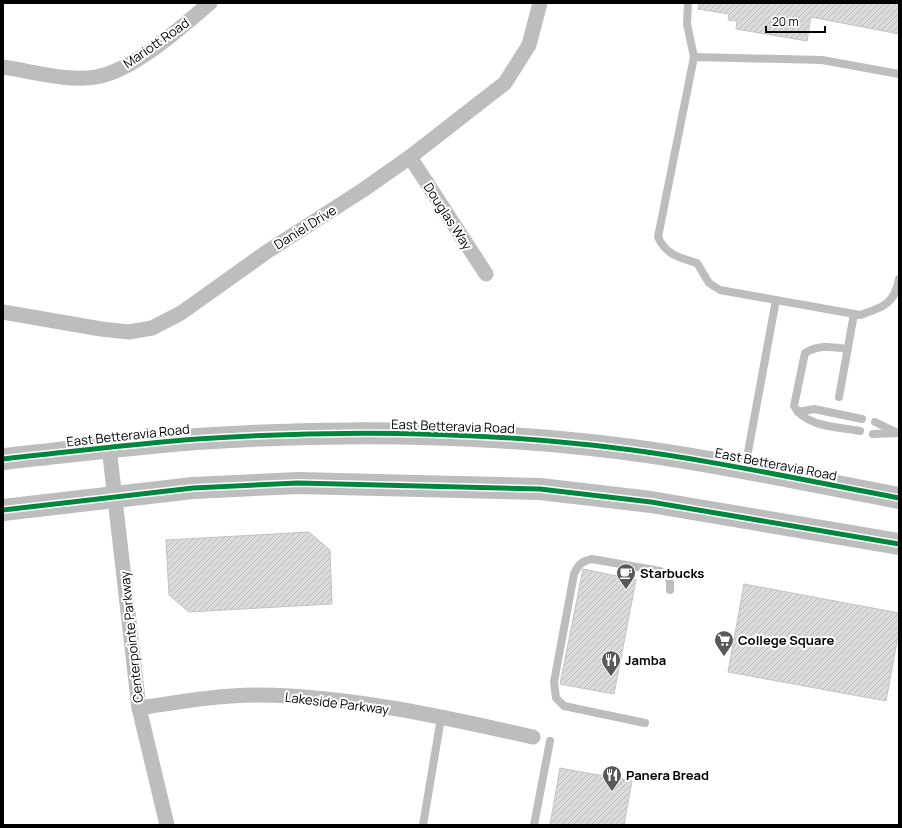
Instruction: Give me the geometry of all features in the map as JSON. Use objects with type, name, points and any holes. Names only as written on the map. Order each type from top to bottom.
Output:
[{"type":"highway","name":"East Betteravia Road","points":[[3,459],[198,439],[288,435],[433,434],[591,445],[666,454],[899,498]]},
{"type":"highway","points":[[3,510],[116,495],[193,488],[298,483],[540,489],[651,502],[899,544]]},
{"type":"street","name":"Mariott Road","points":[[3,66],[66,77],[96,77],[123,68],[165,40],[210,3]]},
{"type":"street","name":"Daniel Drive","points":[[3,312],[101,329],[129,332],[152,328],[181,313],[268,250],[363,190],[410,157],[505,83],[529,45],[540,3]]},
{"type":"street","name":"Douglas Way","points":[[410,157],[486,274]]},
{"type":"street","name":"Centerpointe Parkway","points":[[109,447],[116,495],[139,708],[167,825]]},
{"type":"street","name":"Lakeside Parkway","points":[[139,708],[196,699],[258,695],[313,698],[356,702],[533,737]]},
{"type":"lane","points":[[688,3],[687,24],[694,57],[658,237],[662,247],[675,257],[697,263],[709,283],[720,290],[860,315],[881,308],[898,293],[899,279]]},
{"type":"lane","points":[[694,57],[822,60],[899,74]]},
{"type":"lane","points":[[744,469],[776,300]]},
{"type":"lane","points":[[839,397],[854,314]]},
{"type":"lane","points":[[848,349],[823,346],[812,348],[805,354],[794,406],[798,412],[811,421],[860,431]]},
{"type":"lane","points":[[798,412],[814,409],[862,419]]},
{"type":"lane","points":[[875,422],[898,433]]},
{"type":"lane","points":[[873,434],[898,433]]},
{"type":"lane","points":[[645,723],[564,706],[556,698],[554,682],[574,574],[578,565],[584,560],[592,558],[660,571],[667,575],[670,582],[670,590]]},
{"type":"lane","points":[[423,825],[441,718]]},
{"type":"lane","points":[[534,825],[550,741]]},
{"type":"building","points":[[699,3],[899,3],[899,34],[811,17],[807,41],[736,29],[737,21],[728,20],[729,14],[698,9]]},
{"type":"building","points":[[309,532],[330,550],[332,604],[189,612],[169,595],[166,540]]},
{"type":"building","points":[[583,569],[636,580],[614,694],[560,684]]},
{"type":"building","points":[[744,584],[899,613],[899,631],[886,701],[728,672]]},
{"type":"building","points":[[560,768],[632,781],[624,825],[550,825]]},
{"type":"cycle path","points":[[3,459],[148,443],[246,436],[394,433],[493,437],[591,445],[668,455],[745,468],[899,498]]},
{"type":"cycle path","points":[[3,510],[193,488],[298,483],[540,489],[651,502],[899,544]]},
{"type":"place","name":"Starbucks","points":[[626,590]]},
{"type":"place","name":"College Square","points":[[724,657]]},
{"type":"place","name":"Jamba","points":[[611,677]]},
{"type":"place","name":"Panera Bread","points":[[612,792]]}]
